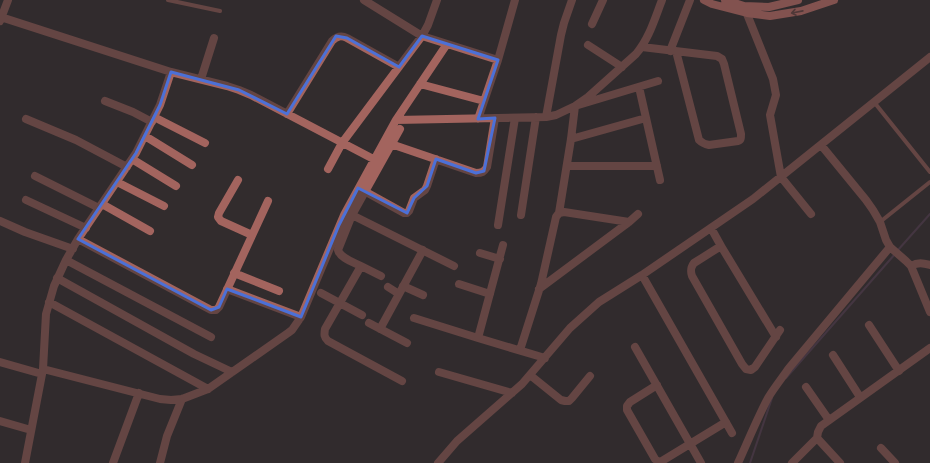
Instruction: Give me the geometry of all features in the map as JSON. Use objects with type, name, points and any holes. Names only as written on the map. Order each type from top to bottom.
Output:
[{"type":"street","points":[[8,0],[1,19],[171,72],[239,90],[378,161]]},
{"type":"street","points":[[364,0],[422,36],[498,60]]},
{"type":"street","points":[[328,169],[342,143],[422,36],[428,25],[437,0]]},
{"type":"street","points":[[478,119],[498,60],[515,0]]},
{"type":"street","points":[[546,117],[561,35],[572,0]]},
{"type":"street","points":[[592,24],[603,0]]},
{"type":"street","points":[[520,350],[539,289],[556,217],[559,213],[575,106],[588,97],[642,47],[662,0]]},
{"type":"street","points":[[642,47],[673,51],[717,56],[722,59],[741,134],[740,140],[709,144],[704,144],[699,140],[673,51],[690,0]]},
{"type":"street","points":[[704,0],[712,4],[746,9],[769,7],[798,0]]},
{"type":"street","points":[[725,0],[746,9],[770,16],[801,11],[829,1]]},
{"type":"street","points":[[746,9],[773,79],[776,95],[770,115],[781,177],[811,214]]},
{"type":"street","points":[[287,114],[336,36],[348,38],[399,67]]},
{"type":"street","points":[[201,79],[214,38]]},
{"type":"street","points":[[381,276],[341,256],[338,253],[338,250],[352,215],[366,192],[396,120],[447,44]]},
{"type":"street","points":[[588,45],[622,67]]},
{"type":"street","points":[[438,463],[457,441],[522,384],[570,328],[594,306],[642,276],[753,199],[930,57]]},
{"type":"street","points":[[25,463],[43,372],[46,314],[54,286],[78,239],[132,160],[160,105],[171,72]]},
{"type":"street","points":[[396,120],[546,117],[556,115],[575,106],[658,81]]},
{"type":"street","points":[[420,84],[484,101]]},
{"type":"street","points":[[639,87],[660,180]]},
{"type":"street","points":[[105,101],[205,143]]},
{"type":"street","points":[[521,215],[536,117]]},
{"type":"street","points":[[391,144],[476,173],[481,173],[487,167],[495,118]]},
{"type":"street","points":[[498,225],[515,118]]},
{"type":"street","points":[[571,139],[646,118]]},
{"type":"street","points":[[26,119],[76,140],[127,167]]},
{"type":"street","points":[[0,362],[160,399],[182,399],[208,389],[292,330],[301,317],[344,215],[378,161],[400,130]]},
{"type":"street","points":[[145,136],[192,165]]},
{"type":"street","points":[[821,145],[873,210],[880,222],[886,240],[892,249],[909,264],[930,312]]},
{"type":"street","points":[[366,192],[404,213],[407,213],[414,198],[425,190],[436,159]]},
{"type":"street","points":[[132,160],[176,186]]},
{"type":"street","points":[[567,166],[657,166]]},
{"type":"street","points":[[35,176],[150,231]]},
{"type":"street","points":[[238,180],[219,212],[218,217],[221,220],[252,235]]},
{"type":"street","points":[[117,182],[164,206]]},
{"type":"street","points":[[26,200],[86,228]]},
{"type":"street","points":[[78,239],[211,310],[216,310],[219,307],[268,200]]},
{"type":"street","points":[[559,213],[564,212],[629,222]]},
{"type":"street","points":[[539,289],[638,214]]},
{"type":"street","points":[[352,215],[454,266]]},
{"type":"street","points":[[0,221],[25,232],[73,248]]},
{"type":"street","points":[[711,228],[721,246],[778,333],[755,367],[751,370],[746,369],[742,364],[692,276],[691,267],[694,263],[721,246]]},
{"type":"street","points":[[478,338],[503,245]]},
{"type":"street","points":[[738,463],[753,427],[778,382],[892,249]]},
{"type":"street","points":[[380,329],[423,250]]},
{"type":"street","points":[[480,253],[500,259]]},
{"type":"street","points":[[66,260],[211,338]]},
{"type":"street","points":[[909,264],[923,263],[930,265]]},
{"type":"street","points":[[361,266],[325,329],[325,339],[402,381]]},
{"type":"street","points":[[234,273],[279,290]]},
{"type":"street","points":[[642,276],[732,433]]},
{"type":"street","points":[[57,278],[194,354],[232,372]]},
{"type":"street","points":[[460,284],[490,294]]},
{"type":"street","points":[[388,287],[423,295]]},
{"type":"street","points":[[227,289],[301,317]]},
{"type":"street","points":[[321,293],[362,314]]},
{"type":"street","points":[[49,302],[208,389]]},
{"type":"street","points":[[414,318],[545,358]]},
{"type":"street","points":[[369,323],[407,343]]},
{"type":"street","points":[[869,325],[898,370]]},
{"type":"street","points":[[635,347],[701,463]]},
{"type":"street","points":[[792,463],[817,438],[821,426],[828,420],[930,348]]},
{"type":"street","points":[[833,355],[860,397]]},
{"type":"street","points":[[439,372],[512,393]]},
{"type":"street","points":[[530,375],[565,402],[572,398],[590,376]]},
{"type":"street","points":[[657,385],[630,402],[627,406],[627,410],[655,459],[659,462],[726,422]]},
{"type":"street","points":[[806,387],[828,420]]},
{"type":"street","points":[[113,463],[139,393]]},
{"type":"street","points":[[160,463],[167,436],[182,399]]},
{"type":"street","points":[[0,421],[32,430]]},
{"type":"street","points":[[817,438],[840,463]]},
{"type":"street","points":[[881,448],[895,463]]},
{"type":"lane","points":[[168,0],[220,11]]},
{"type":"lane","points":[[874,102],[930,172]]},
{"type":"lane","points":[[880,222],[930,182]]},
{"type":"highlighted area","points":[[336,36],[347,38],[399,67],[422,36],[498,60],[478,119],[495,118],[484,171],[476,173],[436,159],[427,186],[414,198],[407,213],[358,188],[339,225],[301,317],[227,289],[219,307],[211,310],[78,239],[136,153],[160,105],[171,72],[239,90],[287,114]]},
{"type":"waterway","points":[[898,250],[930,214]]},
{"type":"waterway","points":[[786,378],[895,254]]},
{"type":"waterway","points":[[750,463],[772,398]]}]
